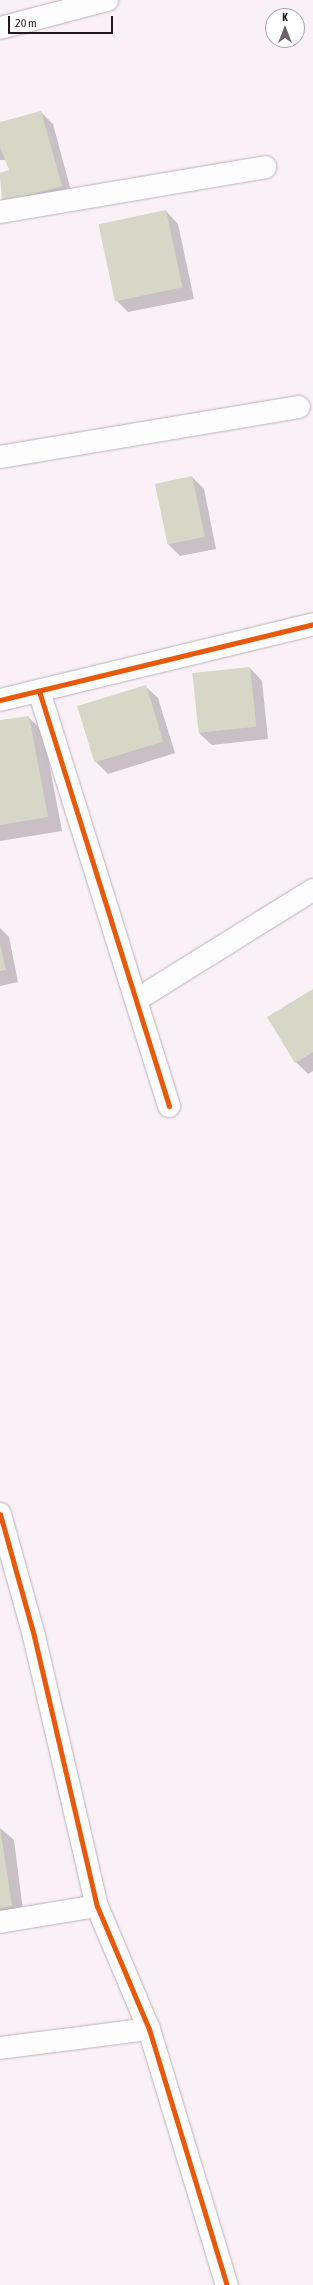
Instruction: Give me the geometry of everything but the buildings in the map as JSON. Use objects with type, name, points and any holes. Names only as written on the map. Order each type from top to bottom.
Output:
[{"type":"street","points":[[0,28],[107,0]]},
{"type":"street","points":[[0,212],[265,167]]},
{"type":"street","points":[[0,456],[299,407]]},
{"type":"street","points":[[0,700],[313,624]]},
{"type":"street","points":[[39,690],[169,1106]]},
{"type":"street","points":[[136,1000],[313,890]]},
{"type":"street","points":[[0,1514],[34,1636],[97,1906],[149,2029],[227,2285]]},
{"type":"street","points":[[0,1922],[97,1906]]},
{"type":"street","points":[[0,2048],[149,2029]]},
{"type":"cycle path","points":[[0,700],[313,624]]},
{"type":"cycle path","points":[[39,691],[169,1106]]},
{"type":"cycle path","points":[[0,1514],[34,1636],[97,1906],[149,2029],[227,2285]]}]
